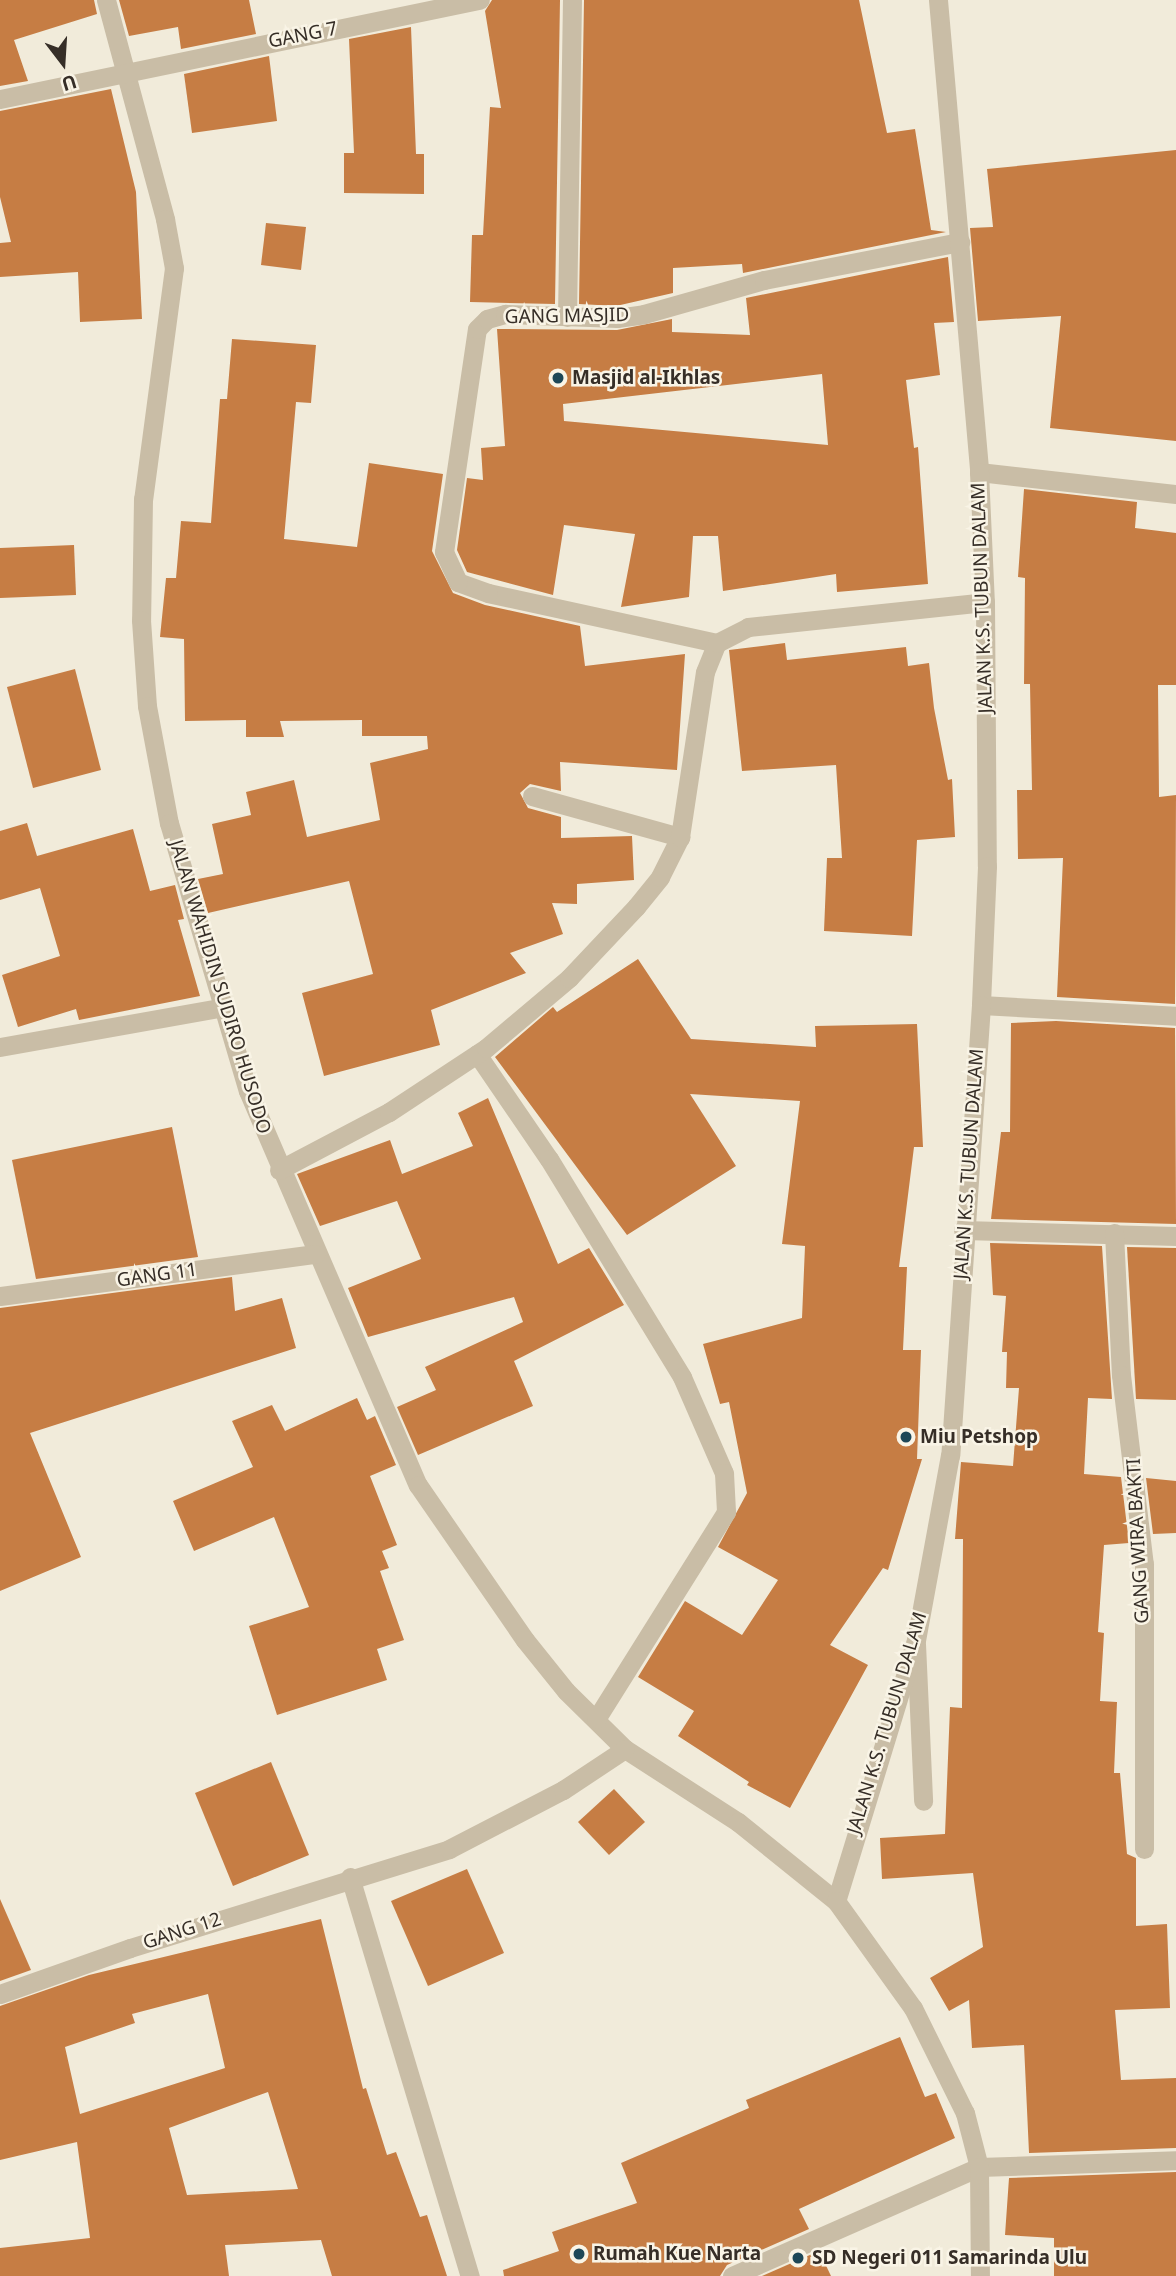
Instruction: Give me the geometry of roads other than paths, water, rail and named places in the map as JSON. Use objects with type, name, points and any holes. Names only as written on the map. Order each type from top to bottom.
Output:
[{"type":"street","name":"JALAN WAHIDIN SUDIRO HUSODO","points":[[106,0],[126,70],[174,268],[142,512],[141,620],[147,706],[169,822],[248,1091],[315,1254],[418,1485],[525,1640],[566,1691],[625,1749],[738,1822],[836,1901]]},
{"type":"street","name":"GANG 7","points":[[0,99],[126,70],[480,0]]},
{"type":"street","points":[[567,317],[572,0]]},
{"type":"street","name":"JALAN K.S. TUBUN DALAM","points":[[836,1901],[916,1640],[950,1455],[963,1230],[981,1005],[987,866],[985,602],[979,472],[938,0]]},
{"type":"street","name":"GANG MASJID","points":[[717,643],[488,593],[458,582],[444,552],[477,328],[487,318],[505,314],[567,317],[645,314],[764,280],[960,242]]},
{"type":"street","points":[[979,472],[1176,494]]},
{"type":"street","points":[[279,1170],[390,1112],[477,1054],[569,978],[636,907],[660,877],[680,837],[705,672],[717,643],[748,627],[985,602]]},
{"type":"street","points":[[532,796],[680,837]]},
{"type":"street","points":[[981,1005],[1176,1016]]},
{"type":"street","points":[[0,1047],[224,1007]]},
{"type":"street","points":[[477,1054],[549,1159],[682,1377],[724,1473],[726,1512],[596,1719]]},
{"type":"street","points":[[963,1230],[1176,1236]]},
{"type":"street","name":"GANG WIRA BAKTI","points":[[1115,1233],[1121,1375],[1144,1564],[1144,1849]]},
{"type":"street","name":"GANG 11","points":[[0,1296],[315,1254]]},
{"type":"street","points":[[916,1640],[923,1801]]},
{"type":"street","name":"GANG 12","points":[[0,1994],[358,1875],[449,1849],[498,1827],[625,1749]]},
{"type":"street","points":[[358,1875],[470,2276]]},
{"type":"street","points":[[836,1901],[913,2008],[965,2113],[979,2167],[981,2276]]},
{"type":"street","points":[[732,2276],[979,2167],[1176,2161]]},
{"type":"place","name":"Masjid al-Ikhlas","points":[[558,378]]},
{"type":"place","name":"Miu Petshop","points":[[906,1437]]},
{"type":"place","name":"Rumah Kue Narta","points":[[579,2254]]},
{"type":"place","name":"SD Negeri 011 Samarinda Ulu","points":[[798,2258]]}]
